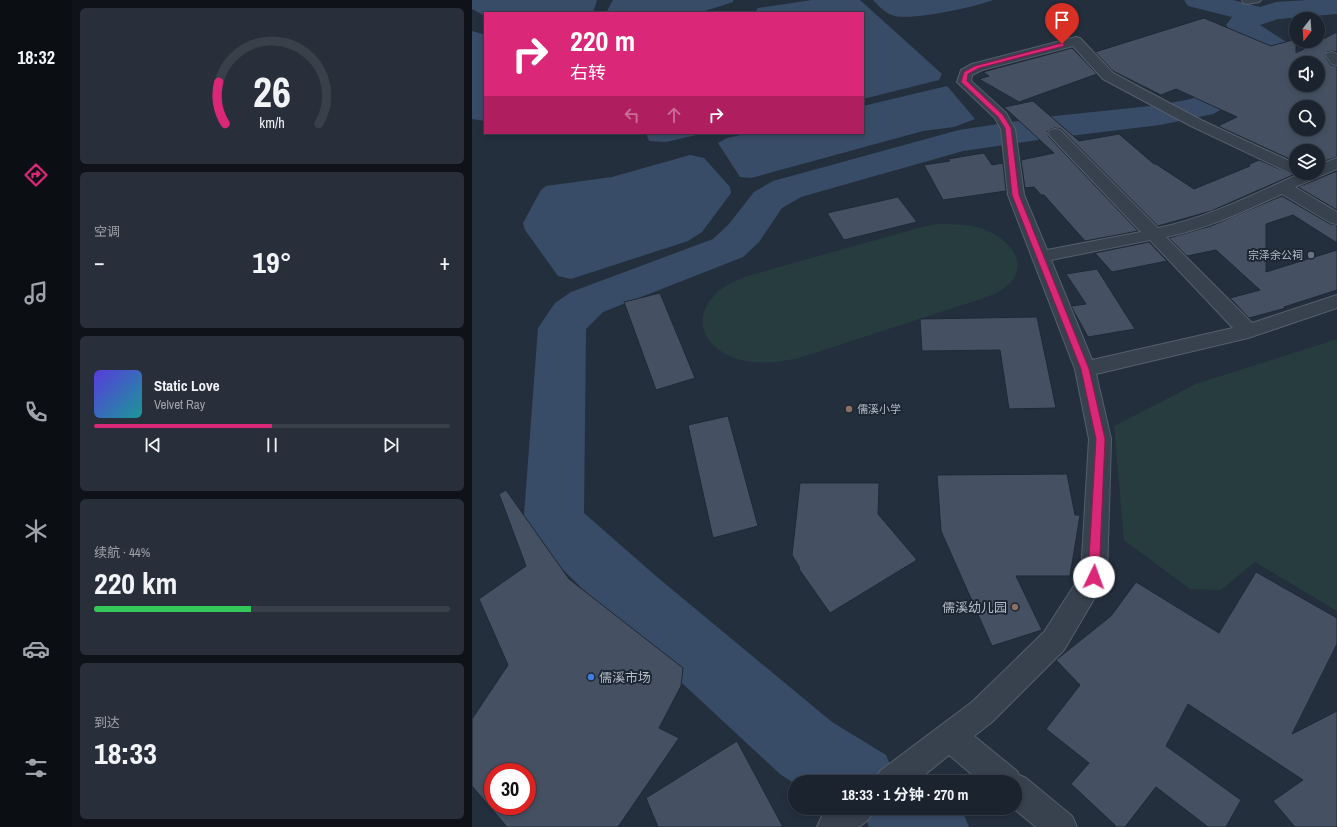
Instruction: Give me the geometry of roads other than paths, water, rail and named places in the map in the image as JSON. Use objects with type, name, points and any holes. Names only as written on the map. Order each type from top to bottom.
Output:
[{"type":"street","points":[[900,775],[982,712],[1054,641],[1094,577],[1100,439],[1085,369],[1016,195],[1009,135],[1001,116],[964,82],[966,74],[977,67],[1076,41],[1108,76],[1196,123],[1289,160]]},
{"type":"street","points":[[1055,133],[1248,331]]},
{"type":"street","points":[[1041,258],[1180,229],[1234,210],[1298,180]]},
{"type":"street","points":[[1283,187],[1337,219]]},
{"type":"street","points":[[1085,369],[1248,331],[1337,301]]},
{"type":"street","points":[[949,736],[997,775]]},
{"type":"street","points":[[1022,795],[1062,827]]},
{"type":"water","points":[[472,0],[597,0],[593,12],[484,12],[484,15],[472,9]]},
{"type":"water","points":[[613,0],[733,0],[733,2],[698,12],[607,12]]},
{"type":"water","points":[[812,0],[860,0],[942,74],[939,80],[864,99],[864,12],[755,12],[758,8]]},
{"type":"water","points":[[873,0],[993,0],[942,13],[900,17],[887,13]]},
{"type":"water","points":[[947,86],[975,119],[954,127],[923,131],[751,178],[740,177],[718,143],[727,138],[745,134],[864,134],[864,106]]},
{"type":"water","points":[[646,134],[701,134],[666,142],[649,141]]},
{"type":"water","points":[[690,155],[704,158],[730,187],[731,193],[702,232],[688,241],[571,279],[558,276],[525,230],[523,223],[541,190],[546,186],[612,177]]},
{"type":"waterway","points":[[1198,0],[1260,15]]},
{"type":"waterway","points":[[848,775],[806,748],[634,597],[562,530],[554,515],[562,328],[572,314],[587,302],[728,248],[744,233],[768,200],[787,189],[959,141],[1045,128],[1160,115],[1201,107],[1282,63],[1283,54],[1241,25],[1244,20],[1276,11],[1337,6]]},
{"type":"waterway","points":[[472,40],[483,111]]},
{"type":"waterway","points":[[911,815],[930,827]]},
{"type":"place","name":"宗泽余公祠","points":[[1311,255]]},
{"type":"place","name":"儒溪小学","points":[[849,409]]},
{"type":"place","name":"儒溪幼儿园","points":[[1015,607]]},
{"type":"place","name":"儒溪市场","points":[[591,677]]}]
